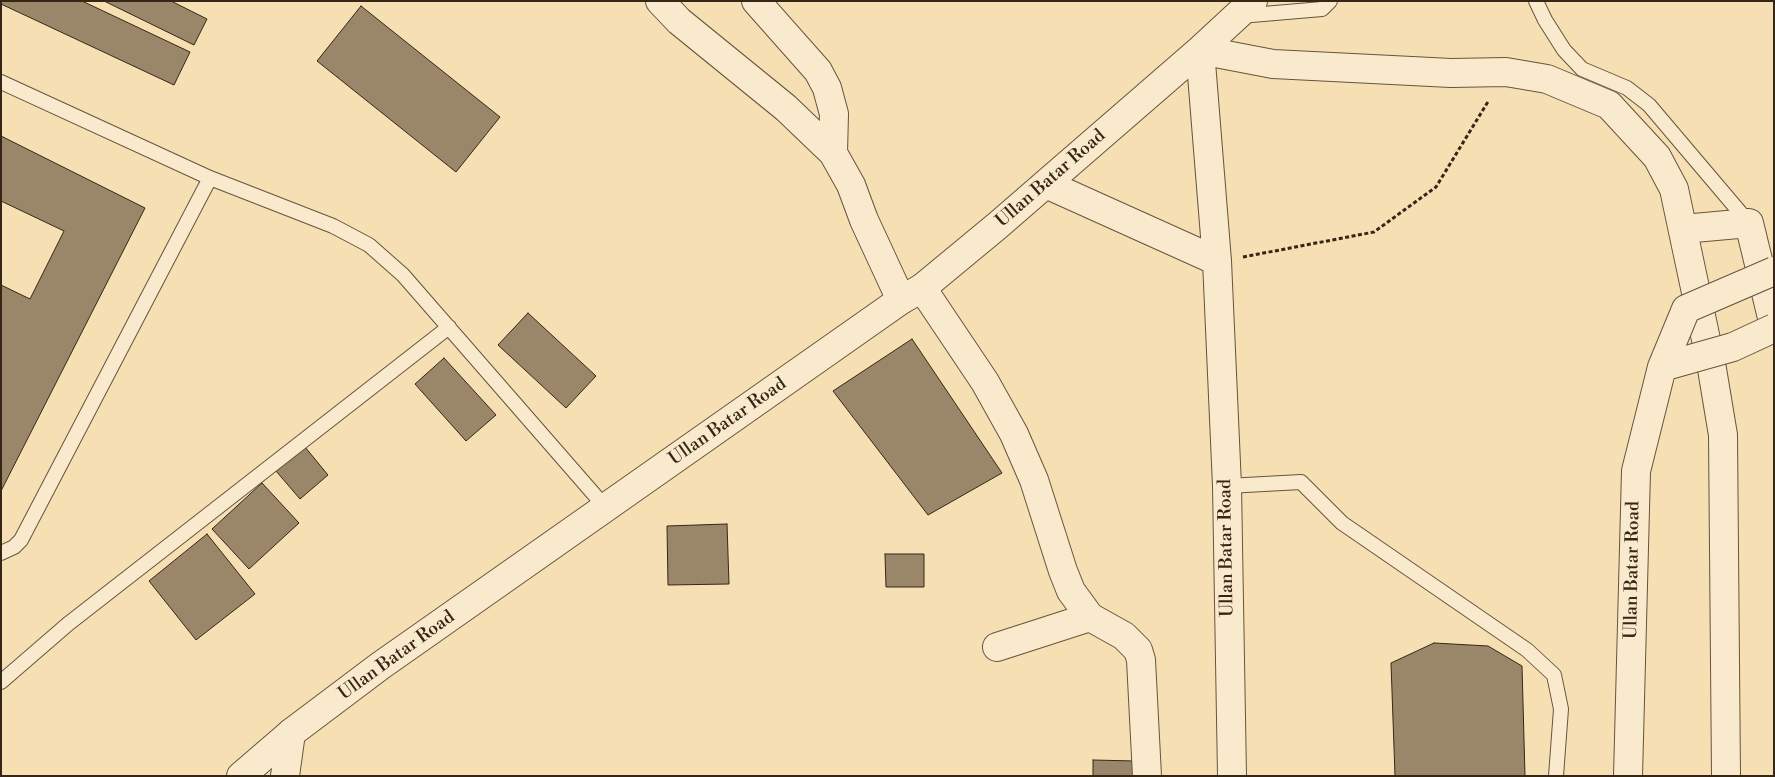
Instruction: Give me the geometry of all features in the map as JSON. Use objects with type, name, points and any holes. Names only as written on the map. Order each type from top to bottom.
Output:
[{"type":"street","points":[[660,1],[679,21],[786,108],[833,153],[851,185],[864,220],[912,294],[985,382],[1014,434],[1034,480],[1071,591],[1090,617],[1124,636],[1138,650],[1142,660],[1147,776]]},
{"type":"street","points":[[756,1],[818,71],[827,88],[834,114],[833,153]]},
{"type":"street","name":"Ullan Batar Road","points":[[241,776],[380,666],[912,294],[1046,184],[1245,9]]},
{"type":"street","points":[[1200,50],[1273,64],[1451,73],[1506,72],[1547,79],[1610,105],[1657,157],[1674,189],[1711,364],[1722,435],[1726,776]]},
{"type":"street","name":"Ullan Batar Road","points":[[1200,50],[1217,262],[1227,486],[1232,776]]},
{"type":"street","points":[[1046,184],[1217,262]]},
{"type":"street","points":[[1662,367],[1733,347],[1774,327],[1749,223],[1683,229]]},
{"type":"street","name":"Ullan Batar Road","points":[[1628,776],[1636,471],[1662,367],[1686,309],[1774,271]]},
{"type":"street","points":[[997,647],[1090,617]]},
{"type":"street","points":[[285,776],[292,734]]},
{"type":"lane","points":[[1245,9],[1322,9],[1330,1]]},
{"type":"lane","points":[[1536,1],[1545,20],[1564,50],[1582,69],[1627,88],[1649,104],[1749,223]]},
{"type":"lane","points":[[1,82],[210,178],[333,226],[368,245],[404,275],[606,508]]},
{"type":"lane","points":[[1,553],[14,547],[21,540],[210,178]]},
{"type":"lane","points":[[1,682],[68,624],[449,327]]},
{"type":"lane","points":[[1227,486],[1301,482],[1342,523],[1527,650],[1554,675],[1561,709],[1556,776]]},
{"type":"path","points":[[1217,262],[1374,232],[1436,187],[1506,72]]},
{"type":"building","points":[[1,1],[82,1],[190,52],[174,85],[1,4]]},
{"type":"building","points":[[104,1],[171,1],[207,19],[194,45]]},
{"type":"building","points":[[361,6],[500,117],[456,172],[317,61]]},
{"type":"building","points":[[1,136],[145,208],[1,491],[1,285],[30,299],[64,231],[1,201]]},
{"type":"building","points":[[528,313],[596,376],[566,408],[498,345]]},
{"type":"building","points":[[912,339],[1002,473],[928,515],[833,391]]},
{"type":"building","points":[[444,358],[496,415],[466,441],[415,384]]},
{"type":"building","points":[[305,447],[328,475],[300,499],[276,471]]},
{"type":"building","points":[[262,483],[299,523],[249,569],[212,529]]},
{"type":"building","points":[[727,524],[729,584],[668,585],[667,526]]},
{"type":"building","points":[[207,534],[255,594],[196,640],[149,581]]},
{"type":"building","points":[[885,554],[924,554],[924,587],[886,587]]},
{"type":"building","points":[[1434,643],[1488,646],[1522,666],[1525,776],[1395,776],[1391,663]]},
{"type":"building","points":[[1093,760],[1135,761],[1134,776],[1093,776]]}]
